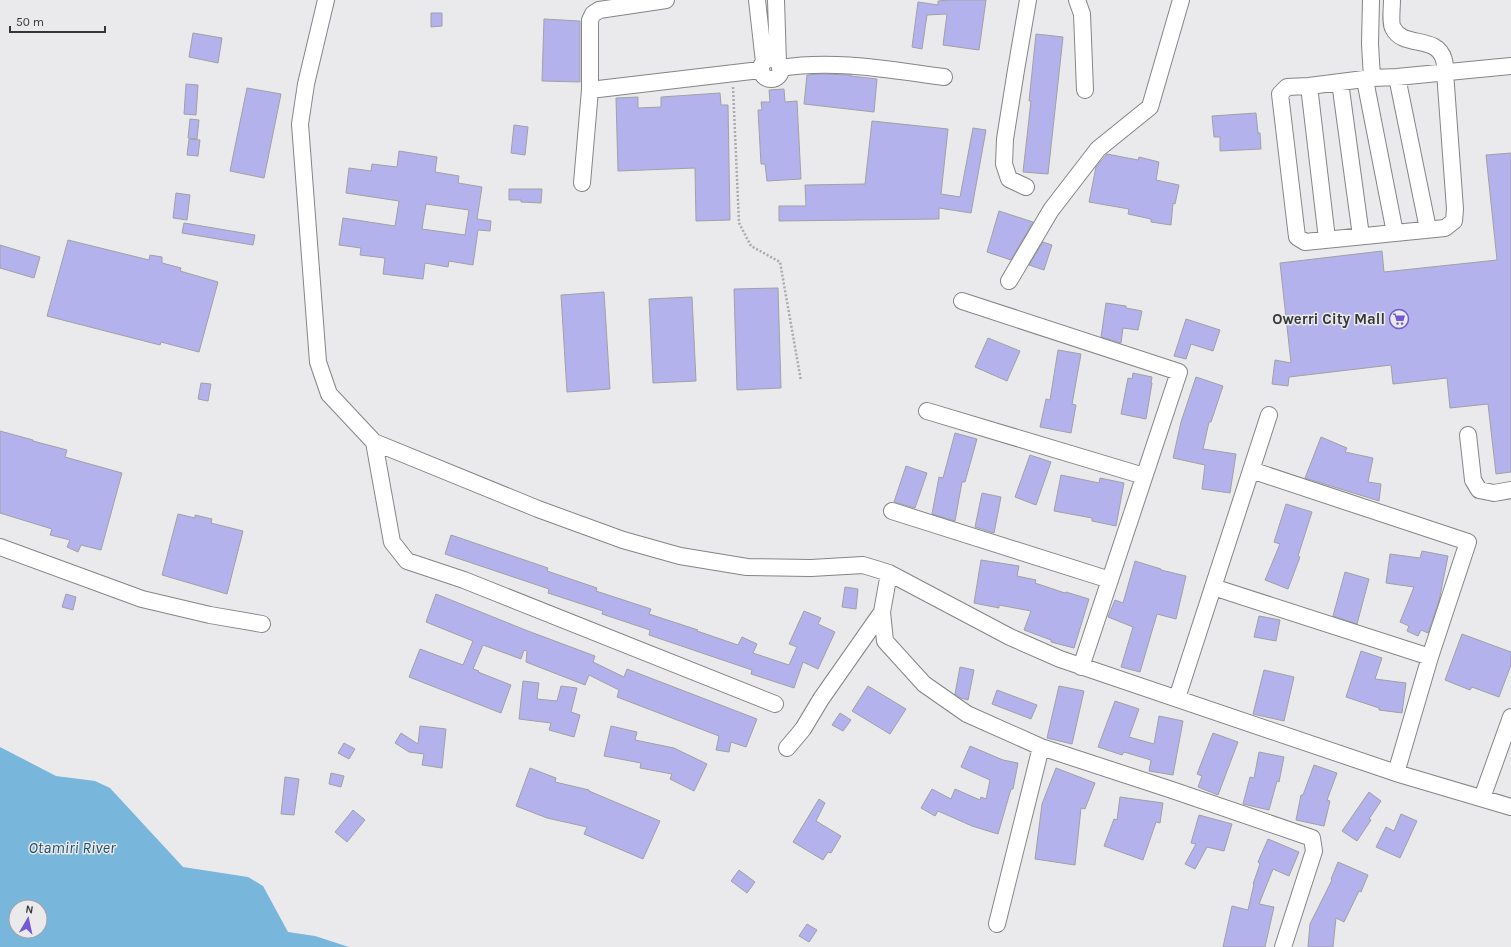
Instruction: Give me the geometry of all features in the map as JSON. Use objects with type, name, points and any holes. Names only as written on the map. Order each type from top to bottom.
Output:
[{"type":"street","points":[[326,0],[306,84],[300,124],[318,362],[329,394],[374,442],[538,509],[623,540],[680,556],[747,567],[811,568],[863,565],[889,574],[1010,637],[1081,667],[1177,698],[1396,773],[1511,807]]},
{"type":"street","points":[[582,183],[590,90],[590,20],[593,14],[599,10],[666,0]]},
{"type":"street","points":[[757,0],[771,66]]},
{"type":"street","points":[[771,66],[776,0]]},
{"type":"street","points":[[1026,187],[1009,178],[1004,164],[1005,139],[1028,0]]},
{"type":"street","points":[[1077,0],[1082,14],[1085,90]]},
{"type":"street","points":[[1009,281],[1050,210],[1098,149],[1150,107],[1182,0]]},
{"type":"street","points":[[1371,0],[1368,79],[1395,233]]},
{"type":"street","points":[[1392,0],[1392,27],[1399,37],[1411,41],[1426,43],[1438,50],[1444,59],[1445,72],[1455,209],[1454,221],[1445,228],[1305,242],[1297,237],[1280,94],[1287,87],[1309,86],[1368,79],[1397,77],[1445,72],[1511,66]]},
{"type":"street","points":[[590,90],[732,74],[771,66],[801,64],[863,67],[944,77]]},
{"type":"street","points":[[1397,77],[1428,229]]},
{"type":"street","points":[[1340,82],[1361,236]]},
{"type":"street","points":[[1309,86],[1327,239]]},
{"type":"street","points":[[962,301],[1179,372],[1081,667]]},
{"type":"street","points":[[927,411],[1144,476]]},
{"type":"street","points":[[1177,698],[1269,415]]},
{"type":"street","points":[[1468,435],[1473,480],[1480,490],[1494,493],[1511,490]]},
{"type":"street","points":[[374,442],[392,542],[407,561],[472,583],[775,704]]},
{"type":"street","points":[[1251,470],[1468,542],[1430,658],[1396,773]]},
{"type":"street","points":[[892,511],[1110,580]]},
{"type":"street","points":[[0,547],[142,599],[210,615],[262,624]]},
{"type":"street","points":[[889,574],[882,612],[885,641],[924,684],[967,714],[1041,747],[1312,838],[1314,851],[1283,947]]},
{"type":"street","points":[[1213,586],[1430,658]]},
{"type":"street","points":[[787,748],[803,729],[821,699],[882,612]]},
{"type":"street","points":[[1482,798],[1511,717]]},
{"type":"street","points":[[998,924],[1041,747]]},
{"type":"path","points":[[732,74],[739,223],[751,246],[780,262],[801,381]]},
{"type":"water","name":"Otamiri River","points":[[0,747],[56,776],[95,781],[110,788],[183,867],[248,877],[263,886],[288,932],[315,936],[349,947],[0,947]]},
{"type":"building","points":[[986,0],[979,50],[943,45],[947,14],[927,15],[922,49],[912,47],[918,2],[938,5],[938,1]]},
{"type":"building","points":[[431,13],[442,13],[442,26],[431,27]]},
{"type":"building","points":[[544,19],[580,21],[580,82],[542,81]]},
{"type":"building","points":[[193,33],[222,38],[218,63],[189,57]]},
{"type":"building","points":[[1036,34],[1063,37],[1048,174],[1023,172],[1031,101],[1029,101]]},
{"type":"building","points":[[807,75],[851,75],[877,79],[874,112],[804,104]]},
{"type":"building","points":[[186,84],[198,85],[196,115],[184,114]]},
{"type":"building","points":[[247,88],[281,94],[264,178],[230,171]]},
{"type":"building","points":[[784,89],[785,102],[797,101],[801,179],[767,181],[765,164],[761,164],[758,110],[762,110],[761,102],[770,102],[769,90]]},
{"type":"building","points":[[720,93],[721,105],[728,105],[730,220],[696,221],[695,168],[618,171],[616,98],[638,97],[638,108],[661,107],[661,97]]},
{"type":"building","points":[[1256,113],[1258,133],[1260,133],[1261,149],[1220,151],[1220,137],[1214,137],[1212,116]]},
{"type":"building","points":[[190,119],[199,120],[197,139],[188,138]]},
{"type":"building","points":[[872,121],[948,129],[941,194],[960,197],[973,128],[986,130],[971,213],[939,208],[939,219],[779,221],[779,206],[806,206],[805,185],[865,184]]},
{"type":"building","points":[[514,125],[528,127],[525,155],[511,153]]},
{"type":"building","points":[[189,139],[200,140],[198,156],[187,155]]},
{"type":"building","points":[[399,151],[437,157],[435,172],[459,176],[458,183],[482,187],[477,219],[491,221],[490,231],[478,230],[473,265],[449,261],[448,267],[425,263],[423,279],[383,274],[385,258],[360,255],[361,248],[339,245],[343,218],[395,226],[399,201],[346,193],[349,168],[371,171],[372,164],[397,167]],"holes":[[[426,204],[469,210],[465,235],[422,229]]]},
{"type":"building","name":"Owerri City Mall","points":[[1511,153],[1511,472],[1496,474],[1488,404],[1450,408],[1447,378],[1393,384],[1391,365],[1289,377],[1288,386],[1272,384],[1275,360],[1291,363],[1280,263],[1382,251],[1384,272],[1497,260],[1486,155]]},
{"type":"building","points":[[1107,154],[1138,160],[1139,157],[1159,162],[1156,180],[1179,185],[1175,204],[1173,203],[1171,225],[1151,222],[1151,219],[1128,214],[1129,209],[1089,202],[1096,167]]},
{"type":"building","points":[[509,189],[542,189],[541,203],[509,200]]},
{"type":"building","points":[[176,193],[190,195],[187,220],[173,218]]},
{"type":"building","points":[[999,211],[1033,222],[1011,260],[987,252]]},
{"type":"building","points":[[184,223],[255,235],[253,245],[182,233]]},
{"type":"building","points":[[68,240],[149,260],[150,255],[162,257],[162,263],[181,268],[180,271],[218,282],[199,352],[161,342],[160,345],[47,316]]},
{"type":"building","points":[[1043,242],[1052,245],[1044,270],[1029,265]]},
{"type":"building","points":[[0,245],[40,257],[34,278],[0,268]]},
{"type":"building","points":[[778,288],[781,388],[737,390],[734,289]]},
{"type":"building","points":[[604,292],[610,389],[567,392],[561,295]]},
{"type":"building","points":[[692,297],[696,381],[653,383],[649,299]]},
{"type":"building","points":[[1106,303],[1126,306],[1126,308],[1142,311],[1138,330],[1123,328],[1121,343],[1101,337]]},
{"type":"building","points":[[1186,319],[1220,330],[1213,351],[1191,344],[1186,359],[1174,356]]},
{"type":"building","points":[[988,338],[1020,351],[1007,381],[975,367]]},
{"type":"building","points":[[1058,350],[1081,354],[1072,404],[1076,405],[1071,433],[1040,427],[1046,399],[1050,400]]},
{"type":"building","points":[[1133,373],[1152,377],[1146,419],[1121,414],[1128,378],[1132,379]]},
{"type":"building","points":[[1196,377],[1223,386],[1211,422],[1209,422],[1203,449],[1236,454],[1230,493],[1202,489],[1205,465],[1173,458],[1181,422]]},
{"type":"building","points":[[201,383],[211,384],[208,401],[198,399]]},
{"type":"building","points":[[0,431],[67,450],[65,457],[122,473],[101,550],[81,545],[78,552],[67,547],[70,540],[50,535],[52,529],[0,513]]},
{"type":"building","points":[[955,433],[977,439],[965,482],[962,482],[955,521],[932,514],[939,477],[943,478]]},
{"type":"building","points":[[1321,437],[1347,448],[1345,452],[1373,458],[1368,482],[1381,484],[1379,501],[1305,478]]},
{"type":"building","points":[[1030,455],[1051,462],[1036,505],[1015,497]]},
{"type":"building","points":[[906,466],[927,473],[915,508],[894,502]]},
{"type":"building","points":[[1061,475],[1099,483],[1100,478],[1124,483],[1116,526],[1092,521],[1092,518],[1054,511]]},
{"type":"building","points":[[982,493],[1001,497],[994,533],[975,527]]},
{"type":"building","points":[[1286,504],[1312,512],[1298,556],[1300,557],[1288,589],[1265,580],[1280,544],[1274,542]]},
{"type":"building","points":[[178,514],[195,518],[195,515],[212,519],[211,523],[243,531],[227,594],[162,575]]},
{"type":"building","points":[[451,535],[548,568],[547,571],[597,588],[596,591],[651,609],[649,614],[698,630],[697,631],[738,645],[742,637],[757,644],[753,653],[789,665],[797,647],[789,644],[804,611],[821,618],[818,624],[835,632],[818,669],[803,662],[794,688],[751,674],[752,670],[649,635],[650,630],[602,614],[603,611],[548,593],[549,589],[445,554]]},
{"type":"building","points":[[1422,551],[1448,556],[1439,601],[1428,633],[1421,630],[1418,636],[1407,631],[1409,626],[1400,622],[1414,587],[1386,583],[1390,554],[1420,558]]},
{"type":"building","points":[[981,560],[1019,566],[1017,576],[1036,580],[1035,583],[1089,599],[1074,648],[1051,642],[1051,640],[1024,630],[1031,611],[999,605],[999,608],[974,603]]},
{"type":"building","points":[[1135,561],[1161,570],[1186,576],[1176,619],[1157,614],[1140,672],[1121,667],[1133,627],[1108,617],[1115,600],[1123,603]]},
{"type":"building","points":[[1345,572],[1369,579],[1357,624],[1333,616]]},
{"type":"building","points":[[845,587],[858,589],[856,609],[842,607]]},
{"type":"building","points":[[66,594],[76,597],[73,610],[62,607]]},
{"type":"building","points":[[436,594],[595,656],[593,662],[624,677],[627,669],[757,719],[746,747],[731,742],[729,752],[716,750],[719,736],[617,697],[619,690],[589,675],[585,685],[526,662],[527,651],[524,650],[521,659],[483,645],[473,669],[511,685],[501,713],[409,677],[420,649],[463,665],[473,641],[426,622]]},
{"type":"building","points":[[1259,616],[1280,620],[1276,641],[1254,637]]},
{"type":"building","points":[[1462,634],[1511,652],[1511,665],[1499,697],[1472,687],[1470,690],[1445,680]]},
{"type":"building","points":[[1361,651],[1382,658],[1375,679],[1406,683],[1402,713],[1379,710],[1379,708],[1346,697]]},
{"type":"building","points":[[960,667],[974,670],[968,700],[955,694]]},
{"type":"building","points":[[1264,670],[1294,677],[1284,721],[1253,714]]},
{"type":"building","points":[[523,681],[539,683],[537,699],[557,701],[561,686],[577,688],[571,712],[580,715],[574,737],[549,730],[551,723],[519,719]]},
{"type":"building","points":[[868,686],[906,709],[890,734],[852,711]]},
{"type":"building","points":[[1059,686],[1084,691],[1072,744],[1047,738]]},
{"type":"building","points":[[997,690],[1037,705],[1031,719],[992,704]]},
{"type":"building","points":[[1115,701],[1139,709],[1129,737],[1154,744],[1159,716],[1183,721],[1173,775],[1149,771],[1151,760],[1124,752],[1122,755],[1098,747]]},
{"type":"building","points":[[840,713],[851,720],[843,731],[832,725]]},
{"type":"building","points":[[420,726],[446,729],[442,768],[422,765],[424,754],[409,752],[395,743],[401,733],[418,744]]},
{"type":"building","points":[[611,726],[637,732],[635,740],[674,748],[707,764],[694,791],[670,779],[672,774],[640,768],[641,763],[604,756]]},
{"type":"building","points":[[1213,733],[1238,742],[1218,795],[1198,787],[1202,776],[1197,774]]},
{"type":"building","points":[[344,743],[355,749],[349,759],[338,753]]},
{"type":"building","points":[[970,746],[1003,760],[1018,763],[1013,789],[1011,789],[998,834],[972,826],[938,811],[935,816],[921,808],[932,789],[951,799],[955,789],[980,800],[981,797],[986,799],[990,780],[961,767]]},
{"type":"building","points":[[1259,752],[1284,757],[1279,782],[1277,781],[1269,810],[1243,804],[1250,777],[1254,778]]},
{"type":"building","points":[[1314,765],[1337,773],[1327,800],[1330,801],[1324,826],[1296,820],[1301,795],[1303,795]]},
{"type":"building","points":[[530,768],[556,778],[555,782],[589,790],[660,821],[643,859],[584,834],[587,827],[547,818],[516,806]]},
{"type":"building","points":[[1056,768],[1095,783],[1085,809],[1081,808],[1075,865],[1035,859],[1042,804]]},
{"type":"building","points":[[331,773],[344,776],[341,787],[329,784]]},
{"type":"building","points":[[285,777],[299,779],[294,815],[281,814]]},
{"type":"building","points":[[1369,792],[1381,801],[1369,819],[1371,820],[1357,841],[1342,831]]},
{"type":"building","points":[[1120,797],[1163,803],[1160,823],[1156,822],[1143,860],[1104,846],[1114,819],[1117,820]]},
{"type":"building","points":[[819,799],[825,803],[816,821],[841,836],[831,853],[828,852],[823,860],[793,842]]},
{"type":"building","points":[[353,810],[365,820],[347,842],[335,832]]},
{"type":"building","points":[[1401,814],[1417,821],[1400,858],[1376,847],[1386,827],[1394,831]]},
{"type":"building","points":[[1199,815],[1232,824],[1224,851],[1207,847],[1195,869],[1185,864],[1196,844],[1191,843]]},
{"type":"building","points":[[1268,839],[1299,852],[1289,876],[1273,869],[1259,904],[1274,907],[1265,947],[1223,947],[1232,906],[1248,910],[1253,884],[1260,864],[1258,862]]},
{"type":"building","points":[[1338,862],[1368,875],[1361,892],[1359,891],[1344,922],[1336,918],[1333,947],[1308,947],[1310,924],[1332,880],[1331,879]]},
{"type":"building","points":[[739,870],[755,882],[747,893],[731,881]]},
{"type":"building","points":[[807,924],[817,930],[809,942],[799,936]]},
{"type":"place","name":"Owerri City Mall","points":[[1399,319]]}]
